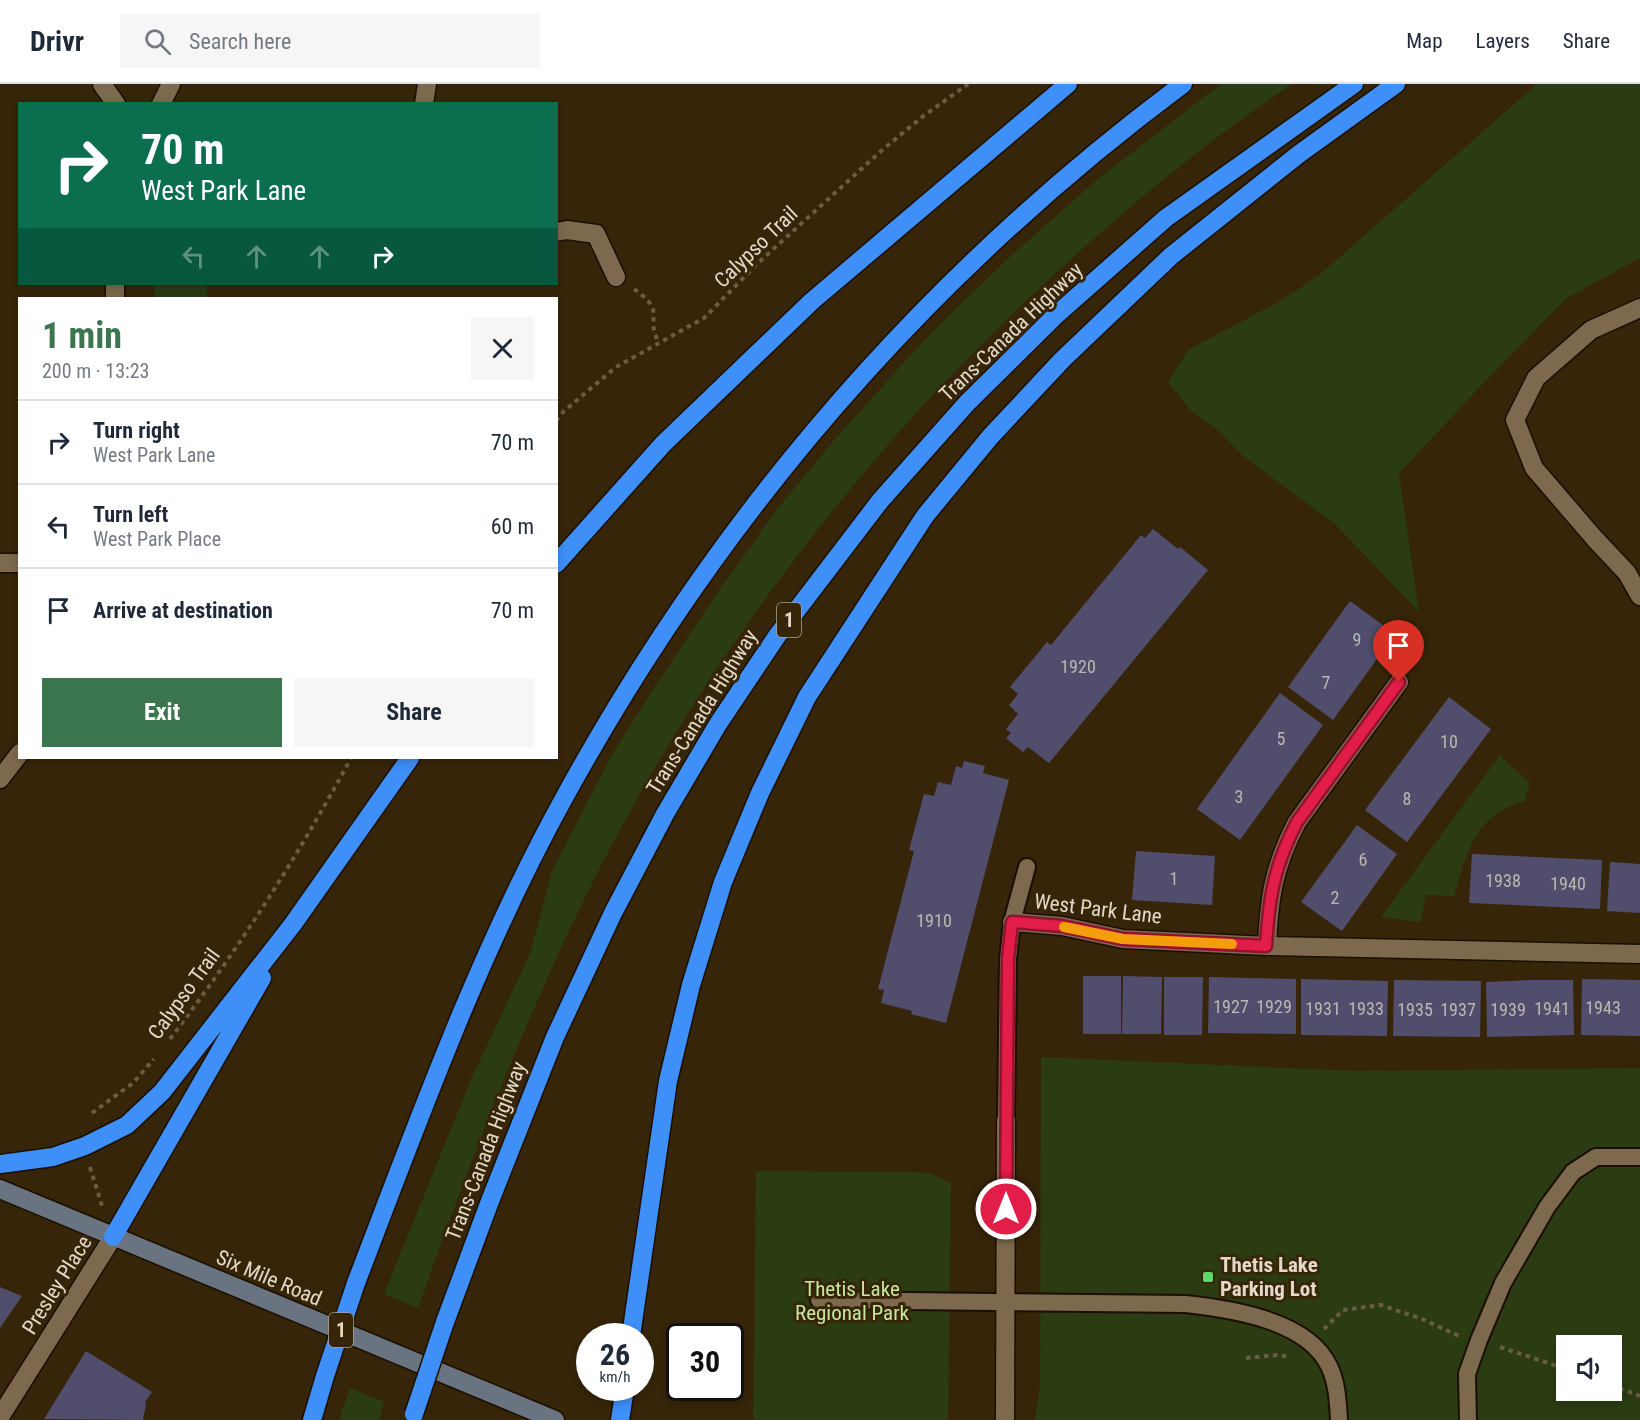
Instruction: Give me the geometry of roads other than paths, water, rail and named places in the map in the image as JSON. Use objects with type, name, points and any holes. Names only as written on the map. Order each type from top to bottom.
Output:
[{"type":"highway","points":[[558,562],[663,444],[812,301],[1068,84]]},
{"type":"highway","name":"1","points":[[312,1420],[356,1283],[452,1036],[506,915],[562,801],[622,695],[692,590],[776,476],[856,381],[942,290],[1040,199],[1123,129],[1183,84]]},
{"type":"highway","name":"Trans-Canada Highway","points":[[413,1417],[490,1201],[555,1037],[613,913],[665,814],[718,724],[777,636],[880,501],[967,404],[1054,316],[1166,218],[1354,84]]},
{"type":"highway","points":[[633,1323],[668,1081],[691,985],[723,882],[760,793],[807,697],[925,516],[990,437],[1054,369],[1171,256],[1299,154],[1396,84]]},
{"type":"highway","points":[[0,1164],[53,1157],[85,1146],[127,1125],[162,1092],[293,924],[409,759]]},
{"type":"highway","points":[[113,1237],[293,924]]},
{"type":"highway","points":[[620,1420],[623,1401]]},
{"type":"main road","name":"Six Mile Road","points":[[0,1189],[555,1420]]},
{"type":"street","points":[[102,84],[115,102]]},
{"type":"street","points":[[162,102],[171,84]]},
{"type":"street","points":[[424,102],[427,84]]},
{"type":"street","points":[[558,232],[567,230],[596,234],[616,277]]},
{"type":"street","points":[[1640,308],[1592,330],[1536,378],[1515,420],[1534,468],[1627,573],[1640,596]]},
{"type":"street","points":[[0,563],[18,564]]},
{"type":"street","points":[[1266,946],[1271,891],[1277,866],[1297,822],[1399,682]]},
{"type":"street","points":[[0,779],[18,756]]},
{"type":"street","name":"West Park Lane","points":[[1012,922],[1062,926],[1123,939],[1266,946],[1640,954]]},
{"type":"street","name":"West Park Lane","points":[[1005,1420],[1006,1120]]},
{"type":"street","name":"Presley Place","points":[[0,1417],[113,1237]]},
{"type":"lane","points":[[1012,922],[1027,867]]},
{"type":"lane","name":"West Park Lane","points":[[1006,1120],[1008,959],[1012,922]]},
{"type":"lane","points":[[1468,1420],[1467,1374],[1479,1340],[1503,1283],[1547,1207],[1573,1172],[1596,1157],[1640,1157]]},
{"type":"lane","points":[[819,1300],[1005,1304],[1186,1304],[1227,1309],[1288,1328],[1322,1354],[1335,1381],[1339,1420]]},
{"type":"place","name":"Thetis Lake Parking Lot","points":[[1208,1277]]},
{"type":"park label","name":"Thetis Lake Regional Park","points":[[852,1301]]}]
